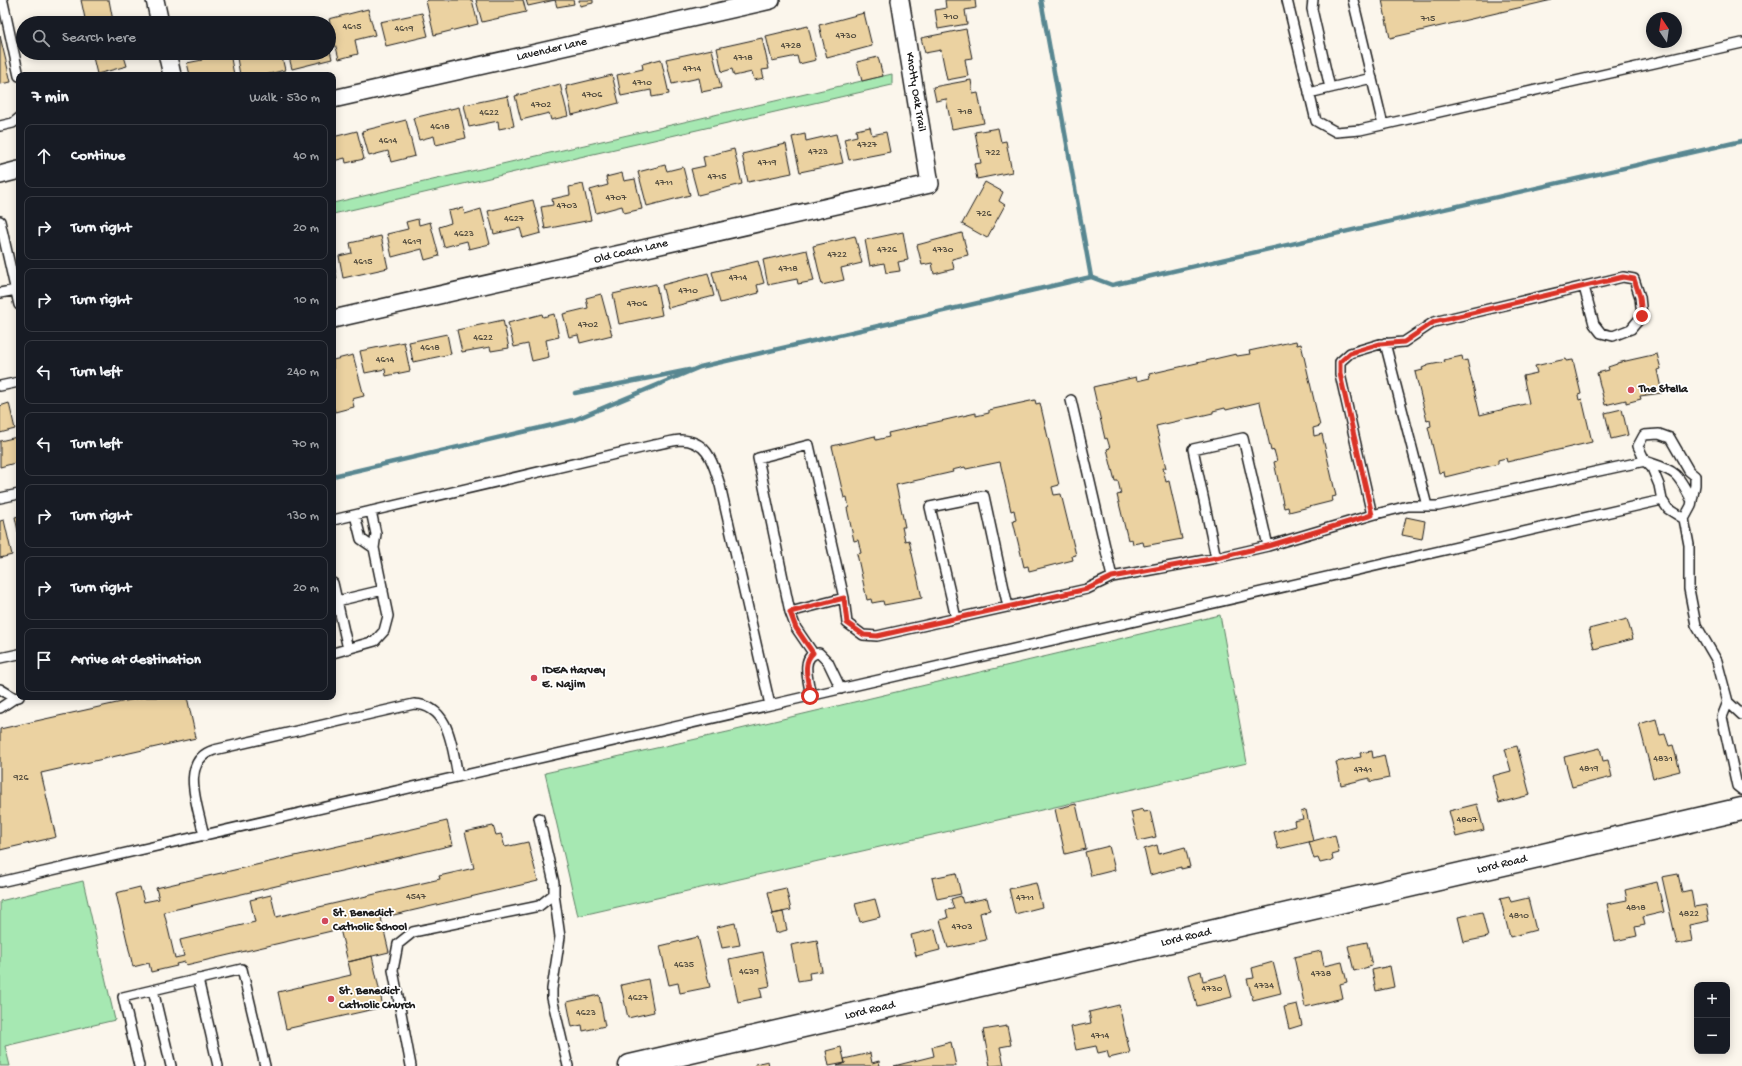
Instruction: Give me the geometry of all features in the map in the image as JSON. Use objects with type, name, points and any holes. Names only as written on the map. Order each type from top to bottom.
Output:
[{"type":"street","points":[[155,0],[158,16]]},
{"type":"street","name":"Lavender Lane","points":[[336,98],[772,0]]},
{"type":"street","name":"Knotty Oak Trail","points":[[900,0],[930,184]]},
{"type":"street","points":[[169,60],[171,72]]},
{"type":"street","points":[[0,175],[16,171]]},
{"type":"street","name":"Old Coach Lane","points":[[336,318],[930,184]]},
{"type":"street","name":"Lord Road","points":[[630,1066],[1742,810]]},
{"type":"lane","points":[[0,0],[3,2],[18,72]]},
{"type":"lane","points":[[1287,0],[1316,121],[1336,132],[1360,130],[1383,125],[1742,43]]},
{"type":"lane","points":[[1313,0],[1312,8],[1330,88]]},
{"type":"lane","points":[[1353,0],[1383,125]]},
{"type":"lane","points":[[1309,93],[1372,78]]},
{"type":"lane","points":[[0,126],[13,123],[16,120]]},
{"type":"lane","points":[[0,221],[16,290],[0,293]]},
{"type":"lane","points":[[1372,515],[1340,374],[1340,362],[1350,353],[1385,343],[1404,342],[1434,322],[1623,277],[1634,279],[1640,297],[1642,316],[1631,329],[1613,336],[1601,332],[1594,324],[1584,287]]},
{"type":"lane","points":[[1385,343],[1427,506]]},
{"type":"lane","points":[[0,386],[16,383]]},
{"type":"lane","points":[[1071,400],[1112,577]]},
{"type":"lane","points":[[1684,519],[1668,509],[1662,500],[1659,485],[1652,468],[1645,460],[1638,446],[1644,435],[1659,434],[1670,438],[1689,471],[1695,476],[1691,506],[1684,519],[1689,546],[1689,589],[1696,625],[1717,661],[1728,702],[1742,715]]},
{"type":"lane","points":[[1216,558],[1193,449],[1243,438],[1268,546]]},
{"type":"lane","points":[[336,519],[654,445],[681,440],[701,445],[712,460],[720,485],[770,705]]},
{"type":"lane","points":[[813,653],[796,628],[790,612],[758,458],[810,445],[844,598],[847,623],[864,635],[877,636],[1087,589],[1112,577],[1216,558],[1268,546],[1372,515],[1408,506],[1438,506],[1645,460],[1673,471],[1681,479],[1692,501]]},
{"type":"lane","points":[[1681,479],[1689,471]]},
{"type":"lane","points":[[0,498],[16,495]]},
{"type":"lane","points":[[956,618],[930,507],[984,496],[1008,607]]},
{"type":"lane","points":[[0,882],[1662,500]]},
{"type":"lane","points":[[336,652],[375,641],[384,631],[388,616],[374,548],[376,534],[371,511]]},
{"type":"lane","points":[[355,515],[362,539],[374,548]]},
{"type":"lane","points":[[336,601],[383,590]]},
{"type":"lane","points":[[790,612],[844,598]]},
{"type":"lane","points":[[336,605],[348,649]]},
{"type":"lane","points":[[810,696],[806,665],[809,656],[813,653],[819,653],[828,662],[841,689]]},
{"type":"lane","points":[[0,658],[16,655]]},
{"type":"lane","points":[[0,689],[16,697]]},
{"type":"lane","points":[[0,708],[16,698]]},
{"type":"lane","points":[[1728,702],[1722,717],[1737,786],[1742,790]]},
{"type":"lane","points":[[204,836],[193,783],[193,772],[202,756],[214,750],[414,704],[420,704],[434,709],[446,724],[458,776]]},
{"type":"lane","points":[[539,818],[554,883],[554,894],[560,937],[552,998],[568,1066]]},
{"type":"lane","points":[[412,1066],[393,970],[398,944],[413,932],[539,906],[554,894]]},
{"type":"lane","points":[[139,1066],[123,997],[242,969],[265,1066]]},
{"type":"lane","points":[[198,979],[218,1066]]},
{"type":"lane","points":[[154,990],[171,1066]]},
{"type":"green space","points":[[892,74],[892,85],[336,213],[336,202]]},
{"type":"green space","points":[[1220,615],[1247,763],[578,916],[545,773],[732,731]]},
{"type":"green space","points":[[83,881],[115,1020],[5,1046],[10,1066],[0,1066],[0,901]]},
{"type":"building","points":[[81,0],[109,0],[112,16],[84,16]]},
{"type":"building","points":[[472,0],[478,24],[434,35],[426,1]]},
{"type":"building","points":[[476,0],[523,0],[526,12],[482,22]]},
{"type":"building","points":[[526,0],[555,0],[528,6]]},
{"type":"building","points":[[555,0],[573,0],[574,4],[557,7]]},
{"type":"building","points":[[579,0],[593,0],[593,3],[580,6]]},
{"type":"building","points":[[945,0],[975,0],[976,8],[965,10],[967,24],[938,29],[935,10],[946,8]]},
{"type":"building","points":[[1382,0],[1552,0],[1390,38]]},
{"type":"building","points":[[368,9],[375,35],[355,40],[358,54],[339,59],[336,47],[336,17]]},
{"type":"building","points":[[422,13],[428,36],[386,46],[380,22]]},
{"type":"building","points":[[864,13],[872,46],[827,58],[819,25]]},
{"type":"building","points":[[808,26],[816,60],[799,64],[797,56],[772,61],[766,36]]},
{"type":"building","points":[[966,29],[972,58],[965,59],[968,76],[947,80],[941,50],[925,53],[921,38]]},
{"type":"building","points":[[0,36],[11,82],[0,84]]},
{"type":"building","points":[[762,38],[769,69],[762,70],[764,78],[754,80],[752,72],[734,76],[732,69],[722,72],[717,48]]},
{"type":"building","points":[[712,49],[721,88],[702,92],[699,78],[672,84],[666,59]]},
{"type":"building","points":[[878,57],[883,76],[862,81],[857,62]]},
{"type":"building","points":[[661,59],[669,94],[652,97],[651,90],[621,96],[617,75],[643,69],[642,64]]},
{"type":"building","points":[[94,60],[125,60],[127,66],[104,72],[97,72]]},
{"type":"building","points":[[202,60],[231,60],[233,72],[189,72],[187,63]]},
{"type":"building","points":[[237,60],[283,60],[285,70],[277,72],[239,72]]},
{"type":"building","points":[[290,60],[328,60],[292,69]]},
{"type":"building","points":[[612,75],[619,103],[572,115],[566,86]]},
{"type":"building","points":[[971,80],[973,94],[978,93],[984,123],[952,129],[946,99],[936,101],[933,87]]},
{"type":"building","points":[[560,84],[568,116],[551,120],[549,113],[521,120],[515,96]]},
{"type":"building","points":[[508,96],[514,126],[499,129],[498,121],[469,127],[464,105]]},
{"type":"building","points":[[459,107],[466,138],[436,145],[434,136],[419,140],[413,118]]},
{"type":"building","points":[[406,120],[415,156],[391,162],[388,151],[369,156],[362,131]]},
{"type":"building","points":[[870,127],[872,135],[886,132],[890,152],[849,160],[844,139],[857,136],[856,130]]},
{"type":"building","points":[[998,128],[1001,142],[1006,141],[1012,172],[977,179],[974,164],[981,163],[975,132]]},
{"type":"building","points":[[357,131],[364,159],[346,163],[345,158],[336,160],[336,136]]},
{"type":"building","points":[[805,134],[806,141],[836,134],[843,163],[800,172],[792,137]]},
{"type":"building","points":[[786,144],[792,173],[748,182],[742,154]]},
{"type":"building","points":[[734,149],[742,184],[698,195],[691,169],[705,166],[703,157]]},
{"type":"building","points":[[665,165],[667,171],[683,167],[690,195],[647,206],[638,172]]},
{"type":"building","points":[[622,173],[624,181],[635,179],[642,209],[624,213],[622,206],[596,213],[590,190],[608,185],[606,177]]},
{"type":"building","points":[[985,182],[1003,192],[999,201],[1005,205],[987,238],[962,224]]},
{"type":"building","points":[[583,184],[591,220],[545,229],[541,207],[553,205],[552,199],[570,195],[569,187]]},
{"type":"building","points":[[533,200],[541,233],[523,238],[520,228],[494,234],[488,211]]},
{"type":"building","points":[[463,208],[465,214],[481,209],[490,244],[469,249],[467,241],[444,247],[439,227],[451,223],[448,211]]},
{"type":"building","points":[[418,219],[419,225],[430,222],[439,256],[425,260],[422,249],[392,257],[387,234],[408,229],[406,222]]},
{"type":"building","points":[[903,232],[908,260],[898,262],[900,271],[886,273],[884,263],[870,266],[865,240]]},
{"type":"building","points":[[962,233],[968,255],[952,259],[954,269],[934,274],[932,263],[922,265],[917,245]]},
{"type":"building","points":[[381,236],[388,268],[343,278],[339,256],[352,253],[350,243]]},
{"type":"building","points":[[855,236],[862,263],[841,268],[844,280],[822,285],[813,246]]},
{"type":"building","points":[[807,250],[814,281],[798,284],[797,279],[768,285],[763,260]]},
{"type":"building","points":[[758,261],[764,283],[757,285],[759,293],[720,303],[712,272]]},
{"type":"building","points":[[708,273],[714,296],[668,308],[662,285]]},
{"type":"building","points":[[656,284],[662,315],[619,324],[613,294]]},
{"type":"building","points":[[601,294],[612,335],[580,343],[578,335],[569,337],[563,314],[588,308],[586,298]]},
{"type":"building","points":[[542,314],[543,317],[554,314],[559,337],[546,340],[549,357],[532,361],[528,344],[514,347],[508,323]]},
{"type":"building","points":[[503,320],[509,348],[491,351],[490,347],[462,352],[457,330]]},
{"type":"building","points":[[447,334],[451,354],[413,362],[409,342]]},
{"type":"building","points":[[1296,341],[1297,345],[1301,344],[1320,426],[1313,428],[1314,436],[1322,434],[1336,496],[1332,497],[1333,501],[1289,512],[1288,507],[1284,508],[1274,462],[1277,461],[1274,450],[1271,451],[1260,402],[1226,410],[1225,408],[1213,411],[1213,413],[1156,426],[1166,468],[1163,468],[1166,482],[1169,481],[1182,539],[1144,546],[1143,542],[1133,544],[1132,539],[1128,540],[1117,495],[1121,494],[1118,481],[1115,481],[1107,449],[1110,448],[1107,438],[1105,439],[1093,387],[1136,377],[1137,381],[1150,378],[1149,374],[1236,354],[1237,356],[1250,354],[1249,351]]},
{"type":"building","points":[[404,342],[410,371],[386,376],[385,369],[365,373],[360,351]]},
{"type":"building","points":[[1657,354],[1661,369],[1657,370],[1662,393],[1640,396],[1641,399],[1626,403],[1626,400],[1605,405],[1597,373],[1609,370],[1608,367],[1617,363]]},
{"type":"building","points":[[353,355],[364,396],[352,399],[354,407],[336,412],[336,359]]},
{"type":"building","points":[[1462,356],[1463,361],[1467,360],[1480,415],[1529,403],[1523,376],[1537,373],[1535,366],[1566,359],[1566,361],[1573,360],[1581,394],[1578,395],[1579,400],[1582,399],[1592,442],[1507,462],[1506,458],[1498,460],[1498,464],[1445,477],[1444,472],[1439,473],[1428,427],[1431,426],[1430,420],[1427,421],[1415,372],[1423,370],[1422,368],[1429,365],[1445,362],[1444,360]]},
{"type":"building","points":[[1035,400],[1036,404],[1040,403],[1059,485],[1052,487],[1054,495],[1061,494],[1076,555],[1072,556],[1073,560],[1029,571],[1028,566],[1024,567],[1013,521],[1016,520],[1014,510],[1011,511],[1000,462],[966,469],[965,467],[952,470],[953,472],[896,485],[905,527],[902,527],[905,541],[909,540],[922,598],[884,605],[883,601],[872,603],[871,599],[867,600],[857,554],[861,553],[858,540],[854,541],[847,508],[849,508],[847,497],[844,498],[832,446],[875,436],[876,440],[889,437],[888,433],[976,413],[976,416],[989,413],[989,410]]},
{"type":"building","points":[[9,403],[15,429],[0,433],[0,406]]},
{"type":"building","points":[[1622,409],[1628,435],[1611,439],[1605,413]]},
{"type":"building","points":[[16,437],[16,463],[0,467],[0,441]]},
{"type":"building","points":[[1406,517],[1425,521],[1422,539],[1402,535]]},
{"type":"building","points":[[4,520],[12,555],[0,558],[0,521]]},
{"type":"building","points":[[1627,619],[1633,639],[1594,649],[1589,629]]},
{"type":"building","points":[[130,700],[188,700],[196,738],[41,773],[56,837],[0,850],[0,729]]},
{"type":"building","points":[[1656,719],[1660,735],[1665,734],[1669,746],[1673,745],[1680,771],[1653,778],[1639,724]]},
{"type":"building","points":[[1517,746],[1530,795],[1499,803],[1492,776],[1511,771],[1505,749]]},
{"type":"building","points":[[1600,748],[1603,761],[1608,760],[1612,777],[1572,787],[1564,757]]},
{"type":"building","points":[[1372,751],[1373,758],[1384,755],[1389,778],[1370,782],[1370,778],[1341,785],[1336,762],[1361,757],[1360,753]]},
{"type":"building","points":[[1076,804],[1086,849],[1065,854],[1055,809]]},
{"type":"building","points":[[1477,804],[1484,830],[1456,837],[1449,811]]},
{"type":"building","points":[[1143,809],[1144,812],[1150,811],[1156,837],[1138,841],[1131,812]]},
{"type":"building","points":[[1306,810],[1313,841],[1278,849],[1274,832],[1295,826],[1294,821],[1303,819],[1301,812]]},
{"type":"building","points":[[447,821],[453,845],[164,912],[175,958],[184,956],[180,940],[255,922],[250,900],[271,895],[276,917],[440,879],[439,876],[474,868],[465,832],[493,826],[496,835],[501,834],[505,847],[528,842],[538,881],[381,918],[389,952],[348,962],[340,929],[186,965],[185,962],[176,964],[177,966],[151,972],[149,963],[133,967],[116,893],[140,887],[144,902],[159,899],[156,888]]},
{"type":"building","points":[[1335,835],[1339,853],[1332,855],[1333,860],[1320,863],[1318,858],[1314,859],[1309,842]]},
{"type":"building","points":[[1157,845],[1159,854],[1185,847],[1190,867],[1181,869],[1181,867],[1150,875],[1144,849]]},
{"type":"building","points":[[1109,846],[1115,870],[1091,876],[1085,852]]},
{"type":"building","points":[[956,873],[961,894],[937,899],[932,878]]},
{"type":"building","points":[[1678,874],[1682,892],[1691,890],[1694,907],[1706,905],[1709,921],[1689,925],[1692,941],[1677,944],[1662,877]]},
{"type":"building","points":[[1657,882],[1664,912],[1643,917],[1645,925],[1635,927],[1637,936],[1615,941],[1607,904],[1627,900],[1625,890]]},
{"type":"building","points":[[1036,883],[1042,907],[1015,914],[1009,889]]},
{"type":"building","points":[[786,888],[791,910],[773,914],[768,892]]},
{"type":"building","points":[[961,896],[963,903],[987,898],[990,910],[980,913],[986,940],[948,948],[940,920],[948,918],[946,910],[954,909],[951,899]]},
{"type":"building","points":[[1509,896],[1511,902],[1528,898],[1536,930],[1510,937],[1500,898]]},
{"type":"building","points":[[875,899],[880,917],[860,922],[855,904]]},
{"type":"building","points":[[783,912],[787,930],[776,933],[772,914]]},
{"type":"building","points":[[1482,912],[1488,937],[1464,942],[1458,917]]},
{"type":"building","points":[[735,923],[740,945],[722,948],[717,927]]},
{"type":"building","points":[[935,929],[940,950],[916,956],[911,935]]},
{"type":"building","points":[[698,937],[710,987],[680,993],[678,983],[669,985],[660,946]]},
{"type":"building","points":[[817,940],[822,971],[809,973],[810,979],[798,981],[791,945]]},
{"type":"building","points":[[1367,942],[1372,966],[1354,971],[1348,946]]},
{"type":"building","points":[[1321,951],[1324,966],[1342,962],[1347,982],[1340,984],[1343,998],[1305,1007],[1294,957]]},
{"type":"building","points":[[763,952],[770,986],[760,988],[762,997],[738,1002],[729,959]]},
{"type":"building","name":"St. Benedict Catholic Church","points":[[372,956],[383,1007],[286,1029],[278,992],[351,975],[348,962]]},
{"type":"building","points":[[1273,962],[1281,993],[1253,1000],[1247,979],[1254,978],[1252,968]]},
{"type":"building","points":[[1390,966],[1394,987],[1376,991],[1372,970]]},
{"type":"building","points":[[1201,971],[1203,981],[1226,975],[1232,997],[1197,1006],[1189,975]]},
{"type":"building","points":[[648,979],[654,1012],[628,1018],[621,985]]},
{"type":"building","points":[[599,995],[605,1026],[583,1031],[582,1025],[572,1027],[567,1002]]},
{"type":"building","points":[[1297,1004],[1302,1025],[1289,1029],[1284,1007]]},
{"type":"building","points":[[1119,1005],[1130,1053],[1109,1058],[1107,1051],[1098,1053],[1096,1046],[1076,1050],[1071,1027],[1091,1023],[1089,1012]]},
{"type":"building","points":[[1007,1026],[1011,1045],[1000,1047],[1004,1065],[990,1066],[983,1030]]},
{"type":"building","points":[[951,1042],[956,1066],[894,1066],[934,1056],[932,1047]]},
{"type":"building","points":[[841,1047],[845,1063],[829,1066],[826,1051]]},
{"type":"building","points":[[870,1053],[872,1063],[879,1061],[880,1066],[837,1066],[845,1063],[844,1059]]},
{"type":"building","points":[[768,1061],[769,1066],[756,1066],[755,1064]]},
{"type":"waterway","points":[[1041,0],[1091,277],[1112,285],[1742,141]]},
{"type":"waterway","points":[[336,475],[574,420],[700,367],[1091,277]]},
{"type":"waterway","points":[[575,393],[689,370]]},
{"type":"place","name":"The Stella","points":[[1631,390]]},
{"type":"place","name":"IDEA Harvey E. Najim","points":[[534,678]]},
{"type":"place","name":"St. Benedict Catholic School","points":[[325,921]]},
{"type":"place","name":"St. Benedict Catholic Church","points":[[331,999]]},
{"type":"route","points":[[810,696],[806,665],[809,656],[813,653],[793,623],[790,612],[844,598],[847,623],[864,635],[877,636],[1087,589],[1112,577],[1216,558],[1268,546],[1372,515],[1340,374],[1340,362],[1350,353],[1380,344],[1404,342],[1434,322],[1623,277],[1634,279],[1640,297],[1642,316]]}]
